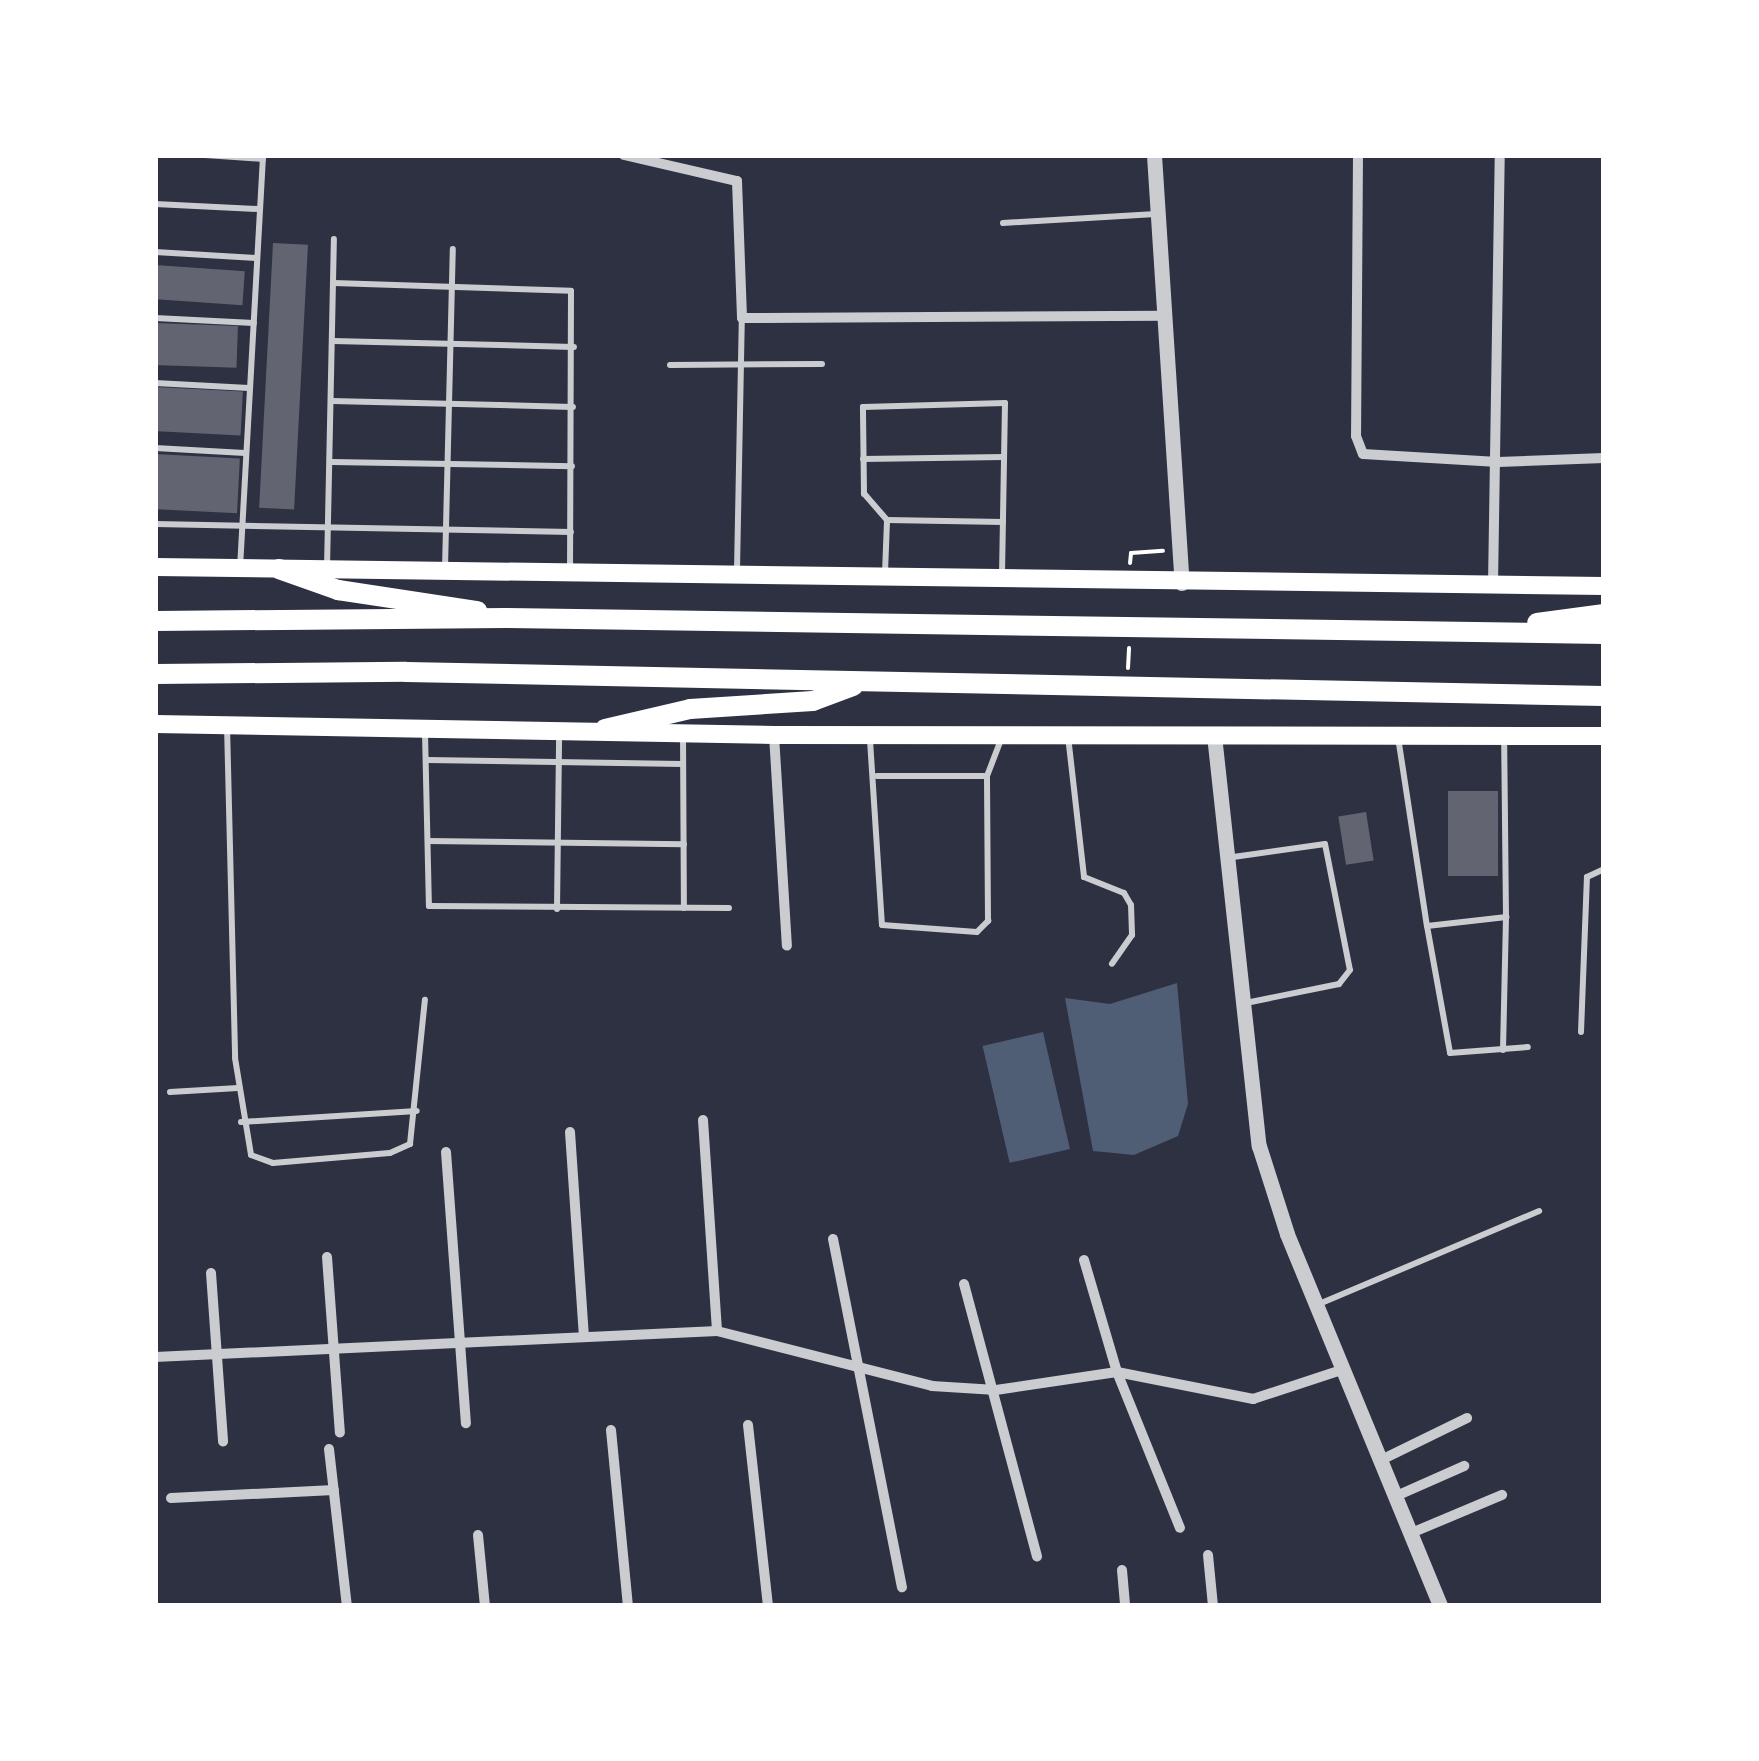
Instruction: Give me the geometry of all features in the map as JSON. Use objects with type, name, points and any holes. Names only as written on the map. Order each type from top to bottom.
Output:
[{"type":"highway","points":[[279,569],[338,590],[421,599],[504,618]]},
{"type":"highway","points":[[1471,632],[1604,614]]},
{"type":"highway","points":[[155,621],[504,618],[1604,634]]},
{"type":"highway","points":[[155,674],[1604,696]]},
{"type":"highway","points":[[605,729],[690,708],[813,701],[859,683]]},
{"type":"main road","points":[[155,567],[884,580],[1604,586]]},
{"type":"main road","points":[[155,724],[425,724],[774,736],[1604,736]]},
{"type":"street","points":[[624,155],[737,181],[742,318],[1164,316]]},
{"type":"street","points":[[1154,155],[1182,583]]},
{"type":"street","points":[[1358,155],[1356,436],[1363,454],[1498,462],[1604,458]]},
{"type":"street","points":[[1494,586],[1500,155]]},
{"type":"street","points":[[1214,735],[1258,1146],[1341,1370],[1440,1606]]},
{"type":"street","points":[[774,736],[787,946]]},
{"type":"street","points":[[703,1120],[717,1330]]},
{"type":"street","points":[[570,1132],[584,1337]]},
{"type":"street","points":[[446,1152],[466,1423]]},
{"type":"street","points":[[833,1240],[902,1587]]},
{"type":"street","points":[[327,1257],[340,1434]]},
{"type":"street","points":[[1084,1260],[1117,1372],[1180,1528]]},
{"type":"street","points":[[211,1273],[223,1442]]},
{"type":"street","points":[[964,1284],[996,1390],[1038,1556]]},
{"type":"street","points":[[155,1356],[717,1330],[932,1386],[996,1390],[1117,1372],[1253,1399],[1341,1370]]},
{"type":"street","points":[[1379,1461],[1467,1418]]},
{"type":"street","points":[[748,1425],[768,1606]]},
{"type":"street","points":[[611,1430],[628,1606]]},
{"type":"street","points":[[330,1449],[347,1606]]},
{"type":"street","points":[[1394,1496],[1464,1466]]},
{"type":"street","points":[[170,1498],[334,1490]]},
{"type":"street","points":[[1409,1534],[1502,1495]]},
{"type":"street","points":[[478,1535],[485,1606]]},
{"type":"street","points":[[1208,1556],[1213,1606]]},
{"type":"street","points":[[1122,1570],[1125,1606]]},
{"type":"lane","points":[[205,155],[263,157],[240,568]]},
{"type":"lane","points":[[155,204],[259,209]]},
{"type":"lane","points":[[1004,223],[1158,214]]},
{"type":"lane","points":[[327,570],[334,239]]},
{"type":"lane","points":[[444,570],[453,249]]},
{"type":"lane","points":[[155,252],[257,258]]},
{"type":"lane","points":[[334,283],[571,292],[574,347],[570,573]]},
{"type":"lane","points":[[155,318],[254,323]]},
{"type":"lane","points":[[737,576],[742,318]]},
{"type":"lane","points":[[333,341],[574,347]]},
{"type":"lane","points":[[670,365],[822,364]]},
{"type":"lane","points":[[155,383],[249,388]]},
{"type":"lane","points":[[332,401],[573,407]]},
{"type":"lane","points":[[884,580],[887,520],[864,494],[862,407],[1004,403],[1002,580]]},
{"type":"lane","points":[[155,448],[245,452]]},
{"type":"lane","points":[[863,459],[1004,457]]},
{"type":"lane","points":[[332,462],[572,466]]},
{"type":"lane","points":[[887,520],[1003,522]]},
{"type":"lane","points":[[155,524],[572,532]]},
{"type":"lane","points":[[226,724],[238,1088],[241,1122],[251,1155],[273,1163],[398,1151],[410,1144],[425,1000]]},
{"type":"lane","points":[[425,724],[428,906],[730,908]]},
{"type":"lane","points":[[557,909],[559,728]]},
{"type":"lane","points":[[683,732],[684,908]]},
{"type":"lane","points":[[868,733],[877,776],[882,924],[977,932],[988,920],[988,776],[1003,733]]},
{"type":"lane","points":[[1068,734],[1084,877],[1124,893],[1132,905],[1132,935],[1112,964]]},
{"type":"lane","points":[[1398,734],[1450,1052],[1528,1047]]},
{"type":"lane","points":[[1503,1050],[1504,734]]},
{"type":"lane","points":[[427,760],[682,764]]},
{"type":"lane","points":[[877,776],[988,776]]},
{"type":"lane","points":[[428,841],[684,844]]},
{"type":"lane","points":[[1225,858],[1325,844],[1350,970],[1339,984],[1240,1004]]},
{"type":"lane","points":[[1580,1032],[1587,877],[1604,869]]},
{"type":"lane","points":[[1427,926],[1506,917]]},
{"type":"lane","points":[[170,1092],[238,1088]]},
{"type":"lane","points":[[241,1122],[416,1112]]},
{"type":"lane","points":[[1316,1306],[1539,1211]]},
{"type":"path","points":[[1130,572],[1130,553],[1163,551]]},
{"type":"path","points":[[1128,672],[1129,632]]},
{"type":"water","points":[[1177,983],[1188,1104],[1178,1136],[1134,1155],[1093,1151],[1065,998],[1110,1004]]},
{"type":"water","points":[[1043,1032],[1070,1149],[1010,1163],[983,1046]]},
{"type":"building","points":[[273,243],[308,245],[294,509],[259,508]]},
{"type":"building","points":[[155,265],[245,271],[242,305],[155,299]]},
{"type":"building","points":[[155,323],[238,326],[236,368],[155,365]]},
{"type":"building","points":[[155,387],[243,392],[241,436],[155,431]]},
{"type":"building","points":[[155,454],[240,458],[237,513],[155,509]]},
{"type":"building","points":[[1448,791],[1498,791],[1498,876],[1448,876]]},
{"type":"building","points":[[1366,812],[1374,860],[1346,865],[1338,816]]}]
